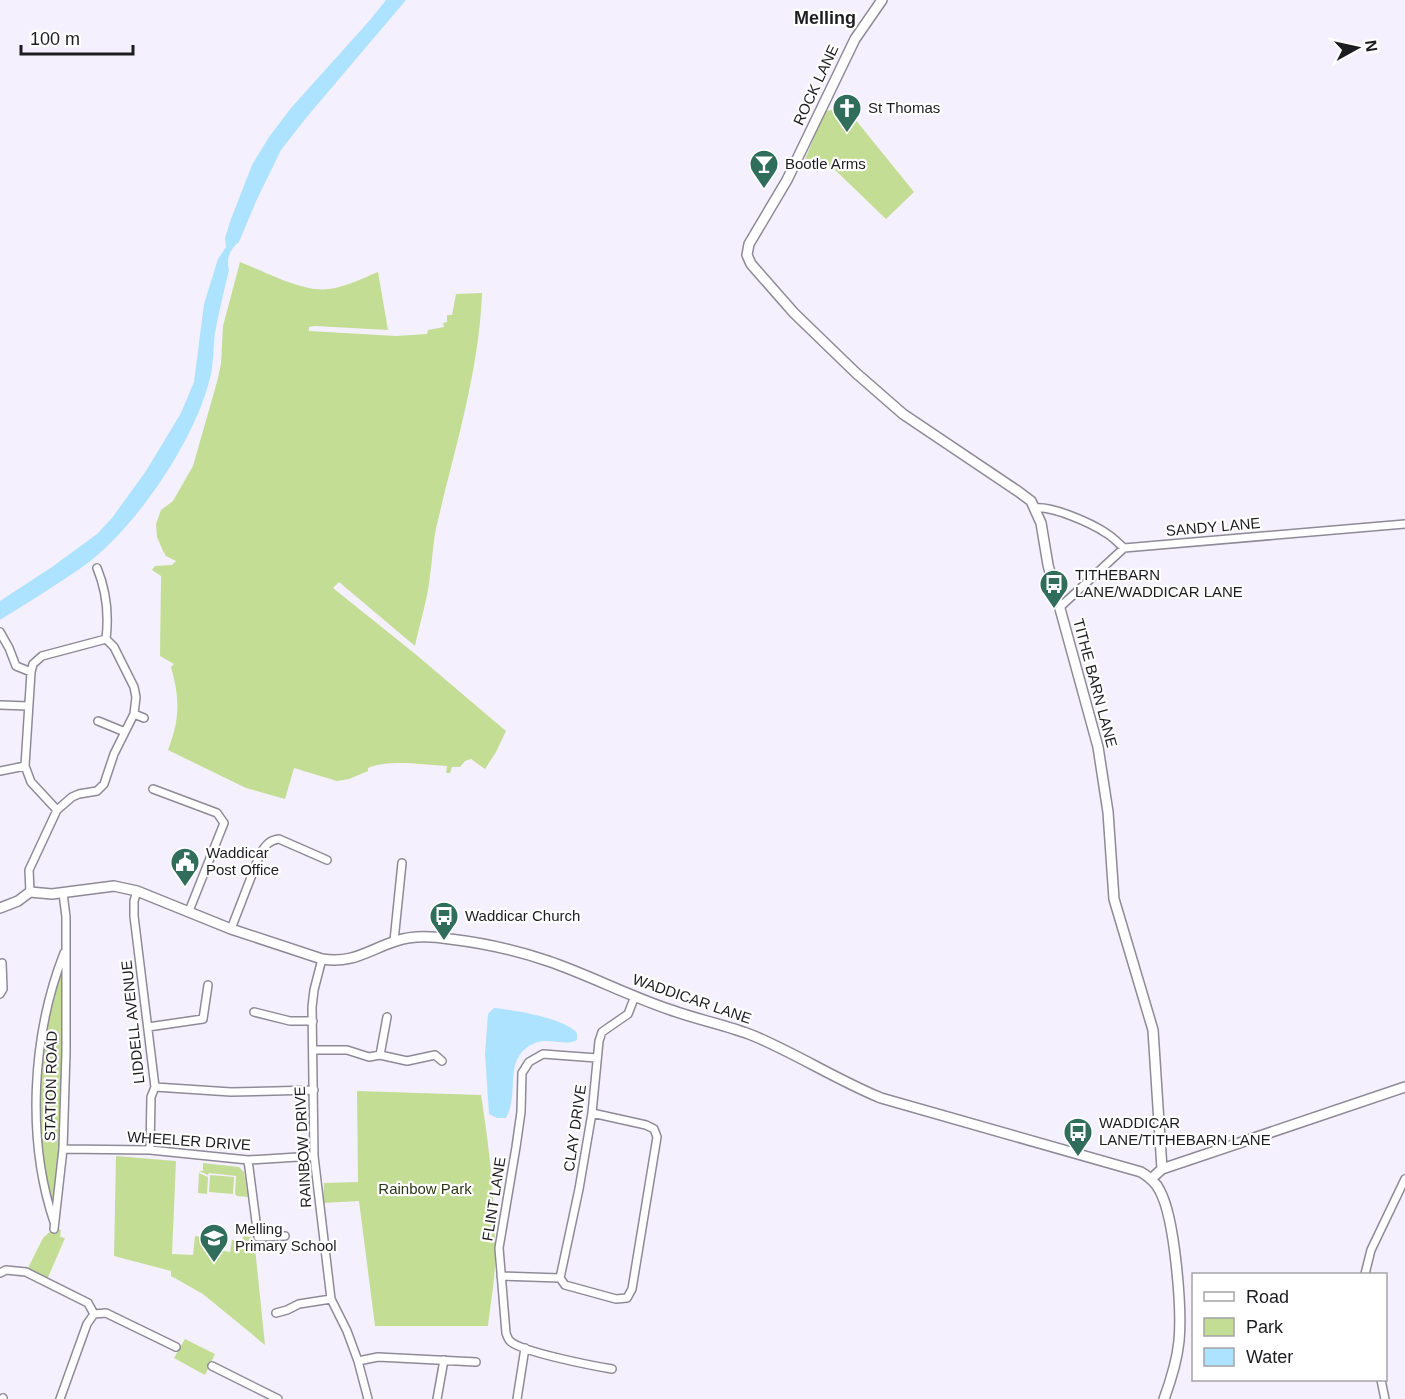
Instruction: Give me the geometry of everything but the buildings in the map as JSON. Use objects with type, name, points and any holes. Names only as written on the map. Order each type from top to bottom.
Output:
[{"type":"street","name":"ROCK LANE","points":[[882,0],[855,39],[784,186],[749,244],[747,255],[751,264],[794,314],[856,373],[903,414],[979,464],[1030,501],[1035,508]]},
{"type":"street","points":[[1035,508],[1049,509],[1098,528],[1109,534],[1124,549],[1059,608]]},
{"type":"street","name":"TITHE BARN LANE","points":[[1035,508],[1041,523],[1048,565],[1059,608],[1098,747],[1108,812],[1114,898],[1153,1030],[1162,1169]]},
{"type":"street","name":"SANDY LANE","points":[[1124,549],[1405,524]]},
{"type":"street","points":[[97,568],[104,586],[108,624],[106,639]]},
{"type":"street","points":[[0,632],[16,666],[31,672]]},
{"type":"street","points":[[57,810],[31,782],[25,766],[33,664],[42,656],[106,639]]},
{"type":"street","points":[[0,908],[18,902],[30,892],[29,870],[57,810],[72,797],[97,790],[104,784],[125,732],[135,714],[134,687],[114,647],[106,639]]},
{"type":"street","points":[[0,705],[28,706]]},
{"type":"street","points":[[135,714],[144,718]]},
{"type":"street","points":[[98,721],[125,732]]},
{"type":"street","points":[[0,771],[25,766]]},
{"type":"street","points":[[153,789],[217,813],[224,823],[189,911]]},
{"type":"street","points":[[231,929],[260,854],[273,840],[279,839],[327,860]]},
{"type":"street","points":[[394,942],[402,863]]},
{"type":"street","name":"WADDICAR LANE","points":[[30,892],[63,893],[114,886],[137,891],[231,929],[334,961],[354,959],[394,942],[414,937],[435,937],[517,952],[548,961],[670,1010],[755,1036],[848,1084],[881,1098],[1133,1169],[1151,1179]]},
{"type":"street","name":"LIDDELL AVENUE","points":[[137,891],[134,916],[155,1086],[151,1097],[150,1150]]},
{"type":"street","name":"STATION ROAD","points":[[63,893],[66,948],[66,1052],[63,1149],[55,1226],[38,1157],[38,1070],[46,1009],[53,980],[66,948]]},
{"type":"street","name":"RAINBOW DRIVE","points":[[322,959],[314,990],[314,1156],[331,1299],[347,1331],[369,1399]]},
{"type":"street","points":[[0,994],[3,988],[2,963]]},
{"type":"street","points":[[148,1027],[203,1018],[208,985]]},
{"type":"street","name":"CLAY DRIVE","points":[[560,1278],[592,1113],[598,1041],[602,1032],[628,1014],[635,996]]},
{"type":"street","points":[[254,1012],[290,1021],[313,1021]]},
{"type":"street","points":[[380,1055],[387,1017]]},
{"type":"street","points":[[314,1050],[348,1050],[369,1057],[380,1055],[407,1060],[435,1055],[442,1060]]},
{"type":"street","name":"FLINT LANE","points":[[597,1058],[543,1054],[529,1062],[522,1073],[521,1112],[500,1248],[501,1276],[506,1332],[510,1341],[525,1348],[576,1363],[612,1369]]},
{"type":"street","points":[[155,1086],[231,1092],[314,1089]]},
{"type":"street","points":[[1164,1399],[1177,1356],[1179,1307],[1169,1219],[1162,1196],[1151,1179],[1162,1169],[1405,1087]]},
{"type":"street","points":[[501,1276],[560,1278],[565,1285],[616,1299],[627,1298],[632,1289],[657,1137],[654,1129],[646,1125],[592,1113]]},
{"type":"street","name":"WHEELER DRIVE","points":[[63,1149],[150,1150],[248,1160],[314,1156]]},
{"type":"street","points":[[248,1160],[258,1237],[285,1236]]},
{"type":"street","points":[[1365,1273],[1371,1250],[1405,1179]]},
{"type":"street","points":[[47,1199],[59,1199]]},
{"type":"street","points":[[0,1273],[6,1270],[26,1272],[88,1304],[94,1314]]},
{"type":"street","points":[[276,1313],[299,1304],[331,1299]]},
{"type":"street","points":[[94,1314],[106,1313],[176,1347]]},
{"type":"street","points":[[60,1399],[87,1324],[94,1314]]},
{"type":"street","points":[[517,1399],[525,1348]]},
{"type":"street","points":[[358,1361],[378,1357],[476,1362]]},
{"type":"street","points":[[437,1399],[444,1360]]},
{"type":"street","points":[[213,1366],[278,1399]]},
{"type":"street","points":[[1381,1381],[1385,1399]]},
{"type":"green space","points":[[846,108],[914,192],[886,219],[832,167],[803,164],[825,111]]},
{"type":"green space","points":[[240,262],[296,285],[319,289],[342,286],[378,272],[388,330],[315,326],[309,327],[309,331],[396,336],[427,334],[428,330],[444,327],[443,323],[447,322],[447,315],[452,315],[456,294],[482,293],[472,379],[436,527],[428,592],[415,646],[339,582],[333,588],[506,731],[485,769],[471,759],[465,761],[460,767],[452,767],[450,773],[446,773],[447,766],[387,764],[368,768],[368,771],[349,779],[337,781],[294,768],[285,799],[246,788],[168,750],[177,719],[176,689],[171,667],[174,664],[160,656],[161,576],[152,570],[155,566],[172,565],[176,561],[166,556],[163,551],[157,537],[156,524],[161,510],[173,501],[193,466],[217,382],[221,364],[223,326]]},
{"type":"green space","points":[[66,954],[59,1199],[55,1224],[42,1178],[37,1106],[42,1028]]},
{"type":"green space","name":"Rainbow Park","points":[[357,1091],[481,1095],[490,1159],[494,1223],[495,1266],[488,1326],[375,1326],[359,1201],[323,1203],[324,1183],[358,1182]]},
{"type":"green space","points":[[116,1156],[176,1161],[172,1254],[193,1255],[195,1236],[210,1238],[209,1248],[230,1252],[232,1240],[241,1241],[244,1236],[254,1238],[265,1345],[203,1294],[171,1276],[171,1271],[114,1256]]},
{"type":"green space","points":[[203,1163],[239,1167],[244,1172],[248,1197],[235,1194],[236,1176],[209,1173],[208,1175],[199,1171],[203,1171]]},
{"type":"green space","points":[[199,1173],[208,1177],[207,1194],[198,1193]]},
{"type":"green space","points":[[210,1175],[234,1177],[233,1194],[209,1192]]},
{"type":"green space","points":[[53,1229],[61,1230],[60,1237],[65,1238],[46,1282],[26,1272],[43,1238]]},
{"type":"green space","points":[[185,1339],[215,1354],[205,1375],[174,1358]]},
{"type":"water","points":[[386,0],[406,0],[281,150],[239,242],[230,254],[229,270],[215,333],[210,378],[191,429],[177,456],[141,508],[101,552],[71,575],[0,620],[0,601],[97,534],[112,518],[146,471],[181,413],[194,382],[204,304],[218,259],[226,247],[225,238],[231,219],[252,165],[291,108]]},
{"type":"water","points":[[494,1008],[550,1019],[577,1033],[577,1040],[572,1042],[540,1041],[535,1043],[518,1057],[513,1076],[510,1108],[506,1118],[497,1118],[489,1114],[485,1054],[488,1014]]},
{"type":"place","name":"St Thomas","points":[[847,134]]},
{"type":"place","name":"Bootle Arms","points":[[764,190]]},
{"type":"place","name":"TITHEBARN LANE/WADDICAR LANE","points":[[1054,610]]},
{"type":"place","name":"Waddicar Post Office","points":[[185,888]]},
{"type":"place","name":"Waddicar Church","points":[[444,942]]},
{"type":"place","name":"WADDICAR LANE/TITHEBARN LANE","points":[[1078,1158]]},
{"type":"place","name":"Melling Primary School","points":[[214,1264]]},
{"type":"district","name":"Melling","points":[[825,18]]}]
